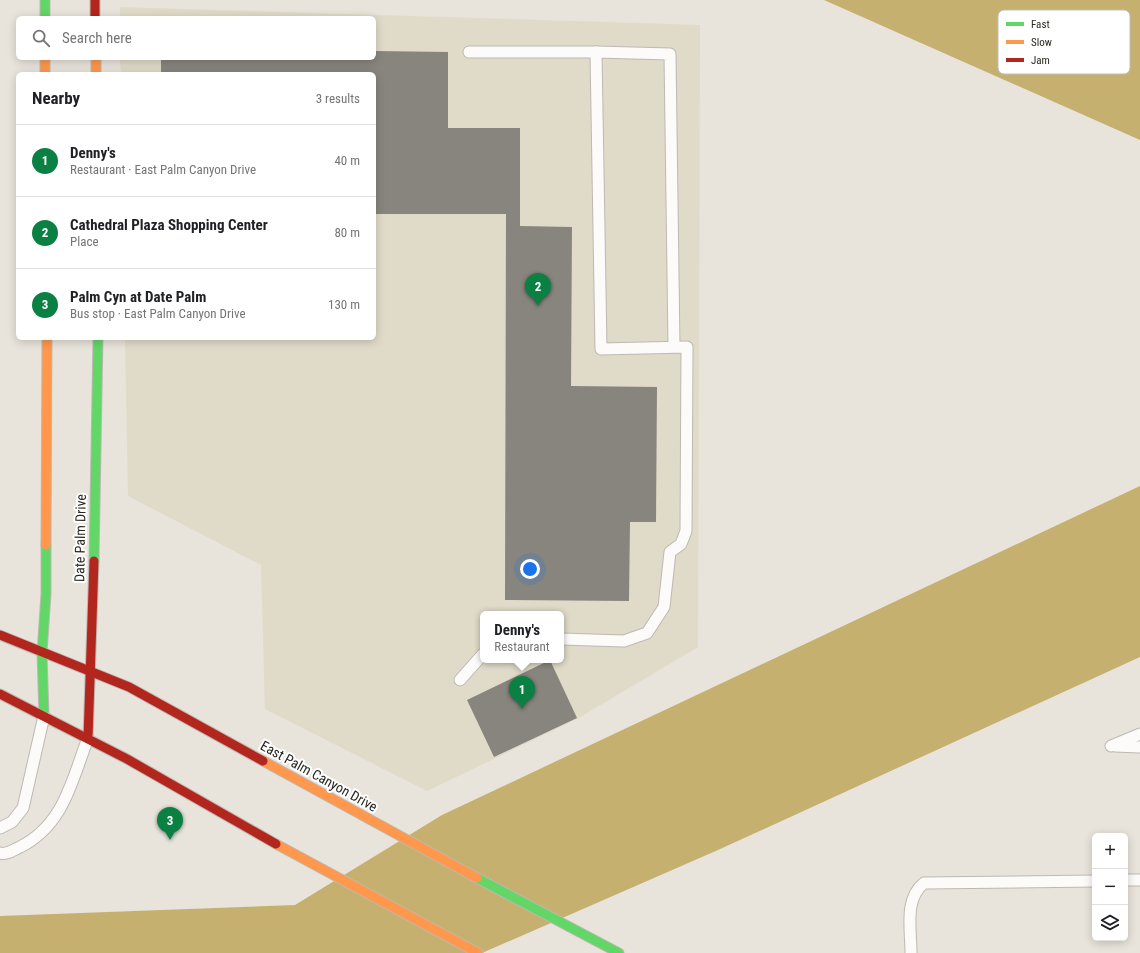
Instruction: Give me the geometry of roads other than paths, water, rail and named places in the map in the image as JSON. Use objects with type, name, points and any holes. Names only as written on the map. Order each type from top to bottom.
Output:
[{"type":"main road","points":[[45,0],[45,16]]},
{"type":"main road","points":[[95,0],[95,16]]},
{"type":"main road","points":[[45,60],[45,72]]},
{"type":"main road","points":[[96,60],[96,72]]},
{"type":"main road","points":[[44,716],[42,653],[46,594],[47,340]]},
{"type":"main road","name":"Date Palm Drive","points":[[88,738],[98,340]]},
{"type":"main road","name":"East Palm Canyon Drive","points":[[0,635],[129,687],[382,827],[619,953]]},
{"type":"main road","points":[[0,694],[88,738],[322,871],[478,953]]},
{"type":"lane","points":[[469,52],[596,52],[670,54],[674,347]]},
{"type":"lane","points":[[564,639],[624,642],[647,633],[664,607],[670,552],[681,544],[686,531],[687,347],[601,349],[596,52]]},
{"type":"lane","points":[[460,680],[480,657]]},
{"type":"lane","points":[[0,828],[12,822],[23,808],[44,716]]},
{"type":"lane","points":[[1140,734],[1111,746],[1140,747]]},
{"type":"lane","points":[[0,853],[5,854],[28,843],[46,829],[61,809],[88,738]]},
{"type":"lane","points":[[1128,880],[1140,880]]},
{"type":"lane","points":[[912,953],[910,902],[916,890],[924,883],[1092,881]]},
{"type":"place","name":"Cathedral Plaza Shopping Center","points":[[538,306]]},
{"type":"place","name":"Denny's","points":[[522,709]]},
{"type":"place","name":"Palm Cyn at Date Palm","points":[[170,840]]}]
